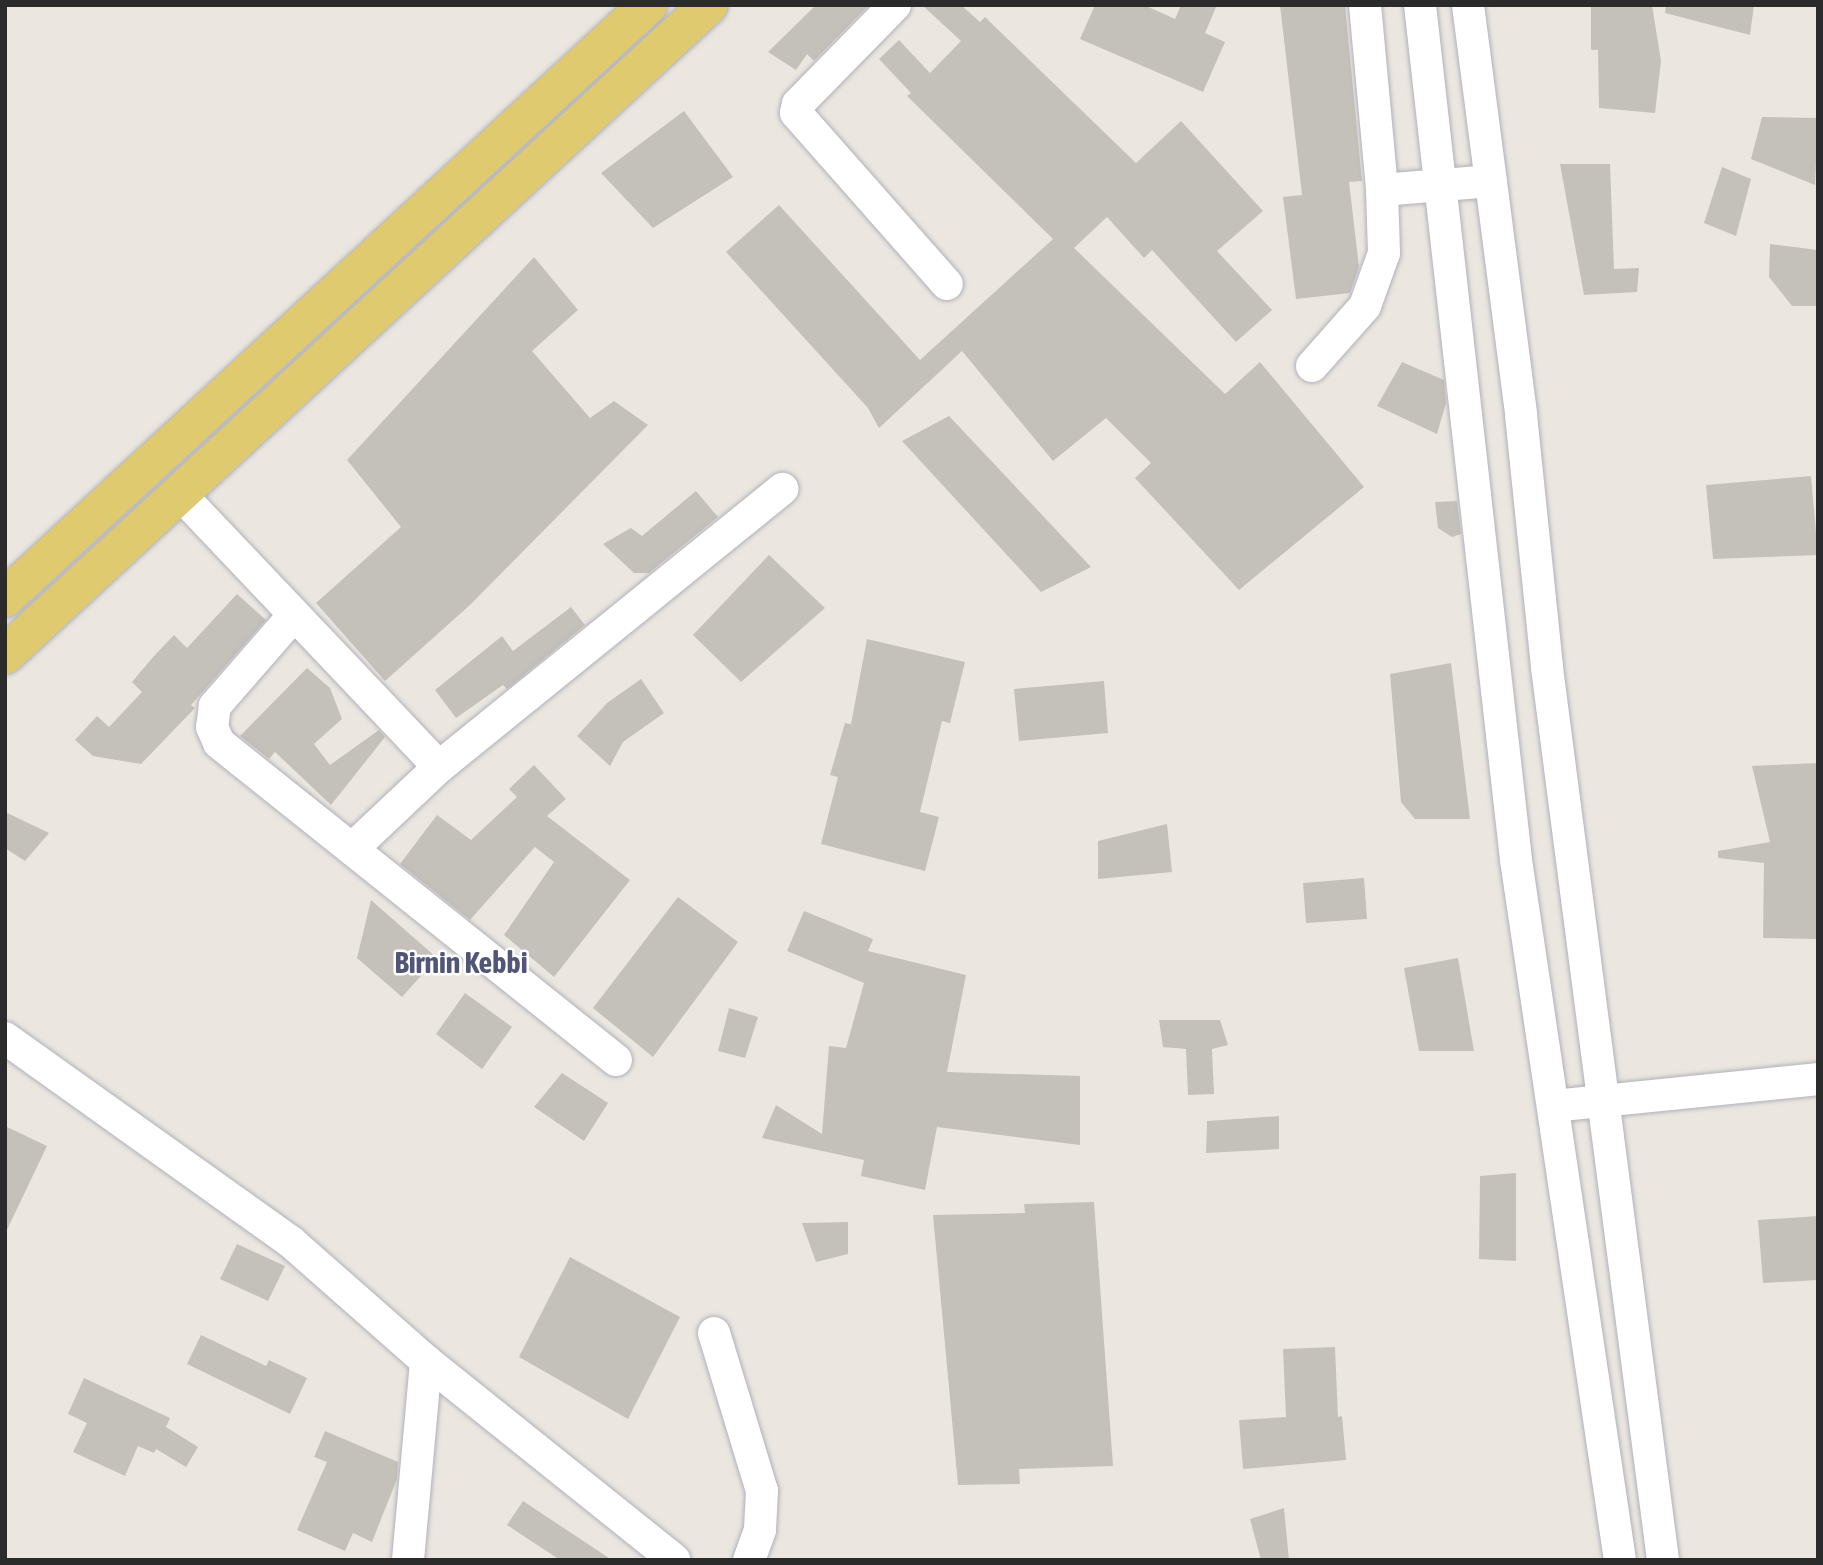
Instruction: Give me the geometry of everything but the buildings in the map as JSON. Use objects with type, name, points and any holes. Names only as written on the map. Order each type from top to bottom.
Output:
[{"type":"main road","points":[[5,598],[648,5]]},
{"type":"main road","points":[[5,655],[709,5]]},
{"type":"street","points":[[895,5],[797,104],[796,113],[947,284]]},
{"type":"street","points":[[1312,366],[1365,306],[1384,253],[1382,190],[1365,5]]},
{"type":"street","points":[[1420,5],[1516,860],[1620,1560]]},
{"type":"street","points":[[1468,5],[1547,668],[1663,1560]]},
{"type":"street","points":[[1382,190],[1491,181]]},
{"type":"street","points":[[352,849],[439,767],[782,489]]},
{"type":"street","points":[[180,494],[439,767]]},
{"type":"street","points":[[294,615],[215,706],[212,727],[219,743],[616,1060]]},
{"type":"street","points":[[5,1038],[291,1242],[426,1361],[674,1560]]},
{"type":"street","points":[[1553,1106],[1818,1079]]},
{"type":"street","points":[[714,1333],[762,1492],[760,1530],[749,1560]]},
{"type":"street","points":[[408,1560],[426,1361]]},
{"type":"district","name":"Birnin Kebbi","points":[[461,962]]}]
